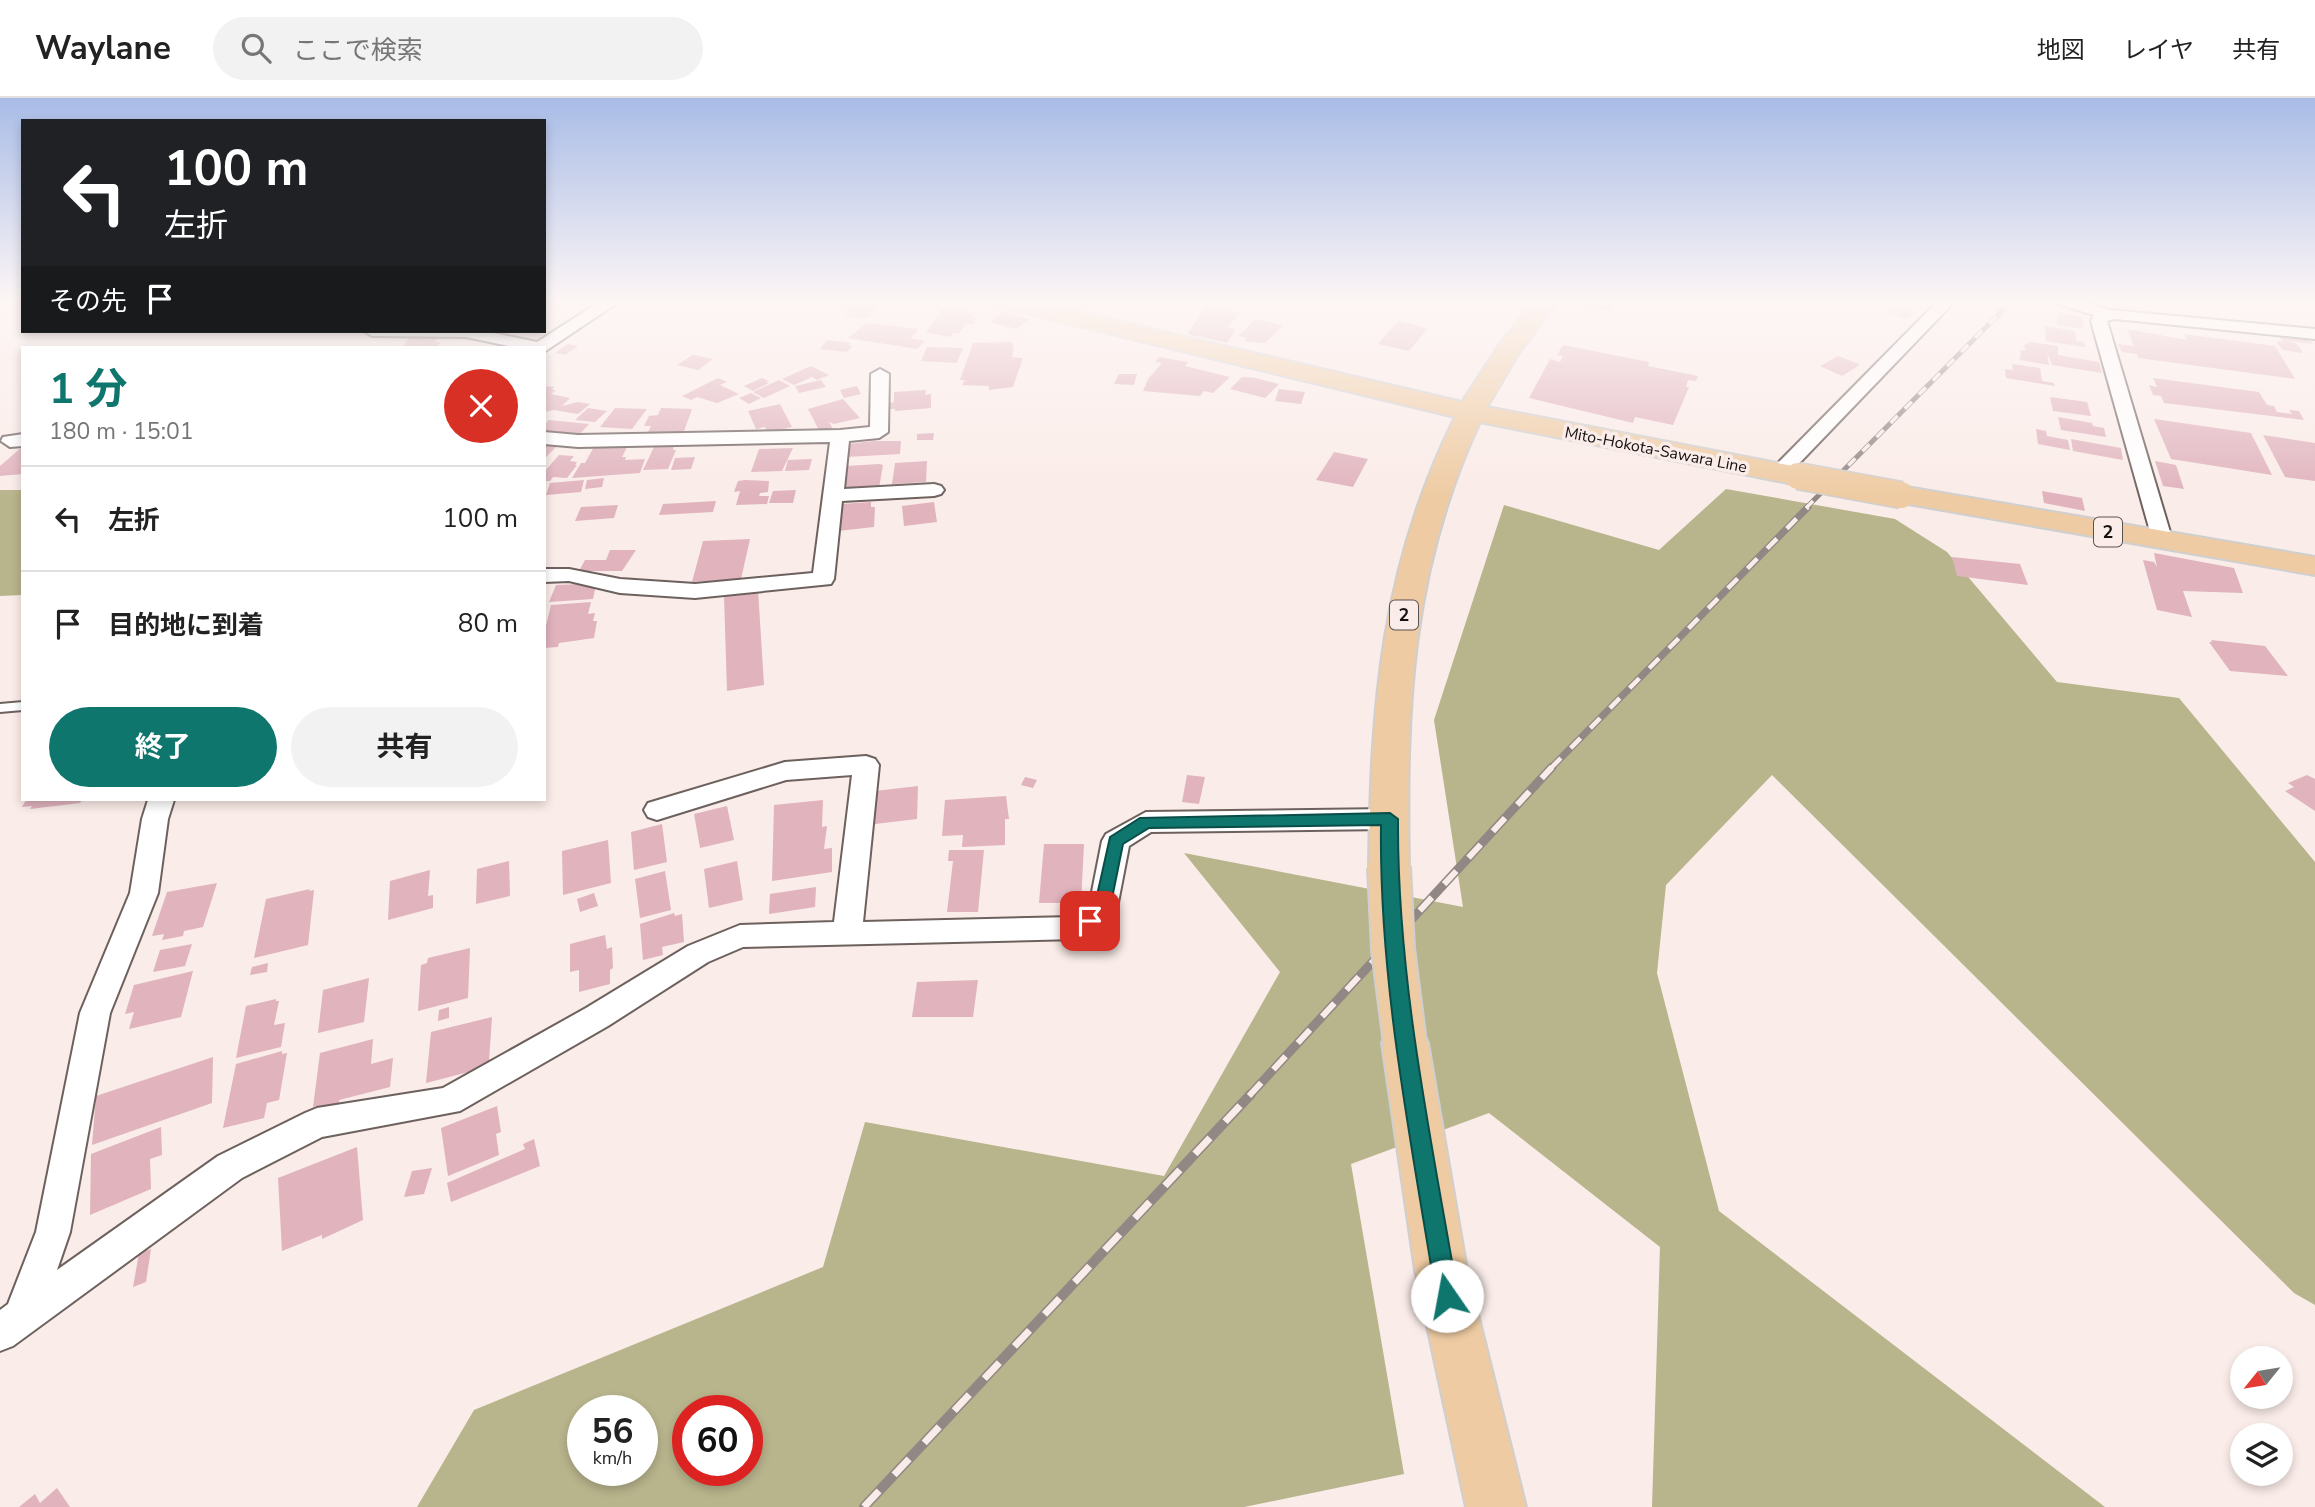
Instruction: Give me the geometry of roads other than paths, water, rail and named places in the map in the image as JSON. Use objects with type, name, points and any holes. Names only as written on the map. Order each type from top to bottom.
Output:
[{"type":"main road","name":"Mito-Hokota-Sawara Line","points":[[1279,367],[1469,412],[1789,474],[2163,542],[2315,566]]},
{"type":"main road","points":[[1469,412],[1498,367]]},
{"type":"main road","name":"2","points":[[1469,412],[1442,469],[1422,531],[1401,626],[1392,701],[1389,867],[1393,949],[1405,1043],[1441,1270],[1496,1507]]},
{"type":"street","points":[[1789,474],[1840,407],[1881,367]]},
{"type":"street","points":[[2112,367],[2163,542]]},
{"type":"street","points":[[546,439],[578,441],[840,436],[879,432],[880,374]]},
{"type":"street","points":[[546,576],[569,575],[620,586],[695,591],[823,579],[840,436]]},
{"type":"street","points":[[833,496],[934,490]]},
{"type":"street","points":[[657,810],[785,771],[866,765],[847,934]]},
{"type":"street","points":[[11,1325],[53,1233],[94,1013],[144,893],[155,820],[161,801]]},
{"type":"street","points":[[11,1325],[230,1167],[317,1123],[449,1101],[597,1017],[698,954],[740,936],[1078,929],[1102,913],[1116,841],[1146,822],[1390,819]]},
{"type":"lane","points":[[0,708],[21,706]]},
{"type":"railway","points":[[1806,508],[1947,367]]},
{"type":"railway","points":[[1551,768],[1808,507]]},
{"type":"railway","points":[[1249,1096],[1552,767]]},
{"type":"railway","points":[[864,1507],[1251,1094]]}]
